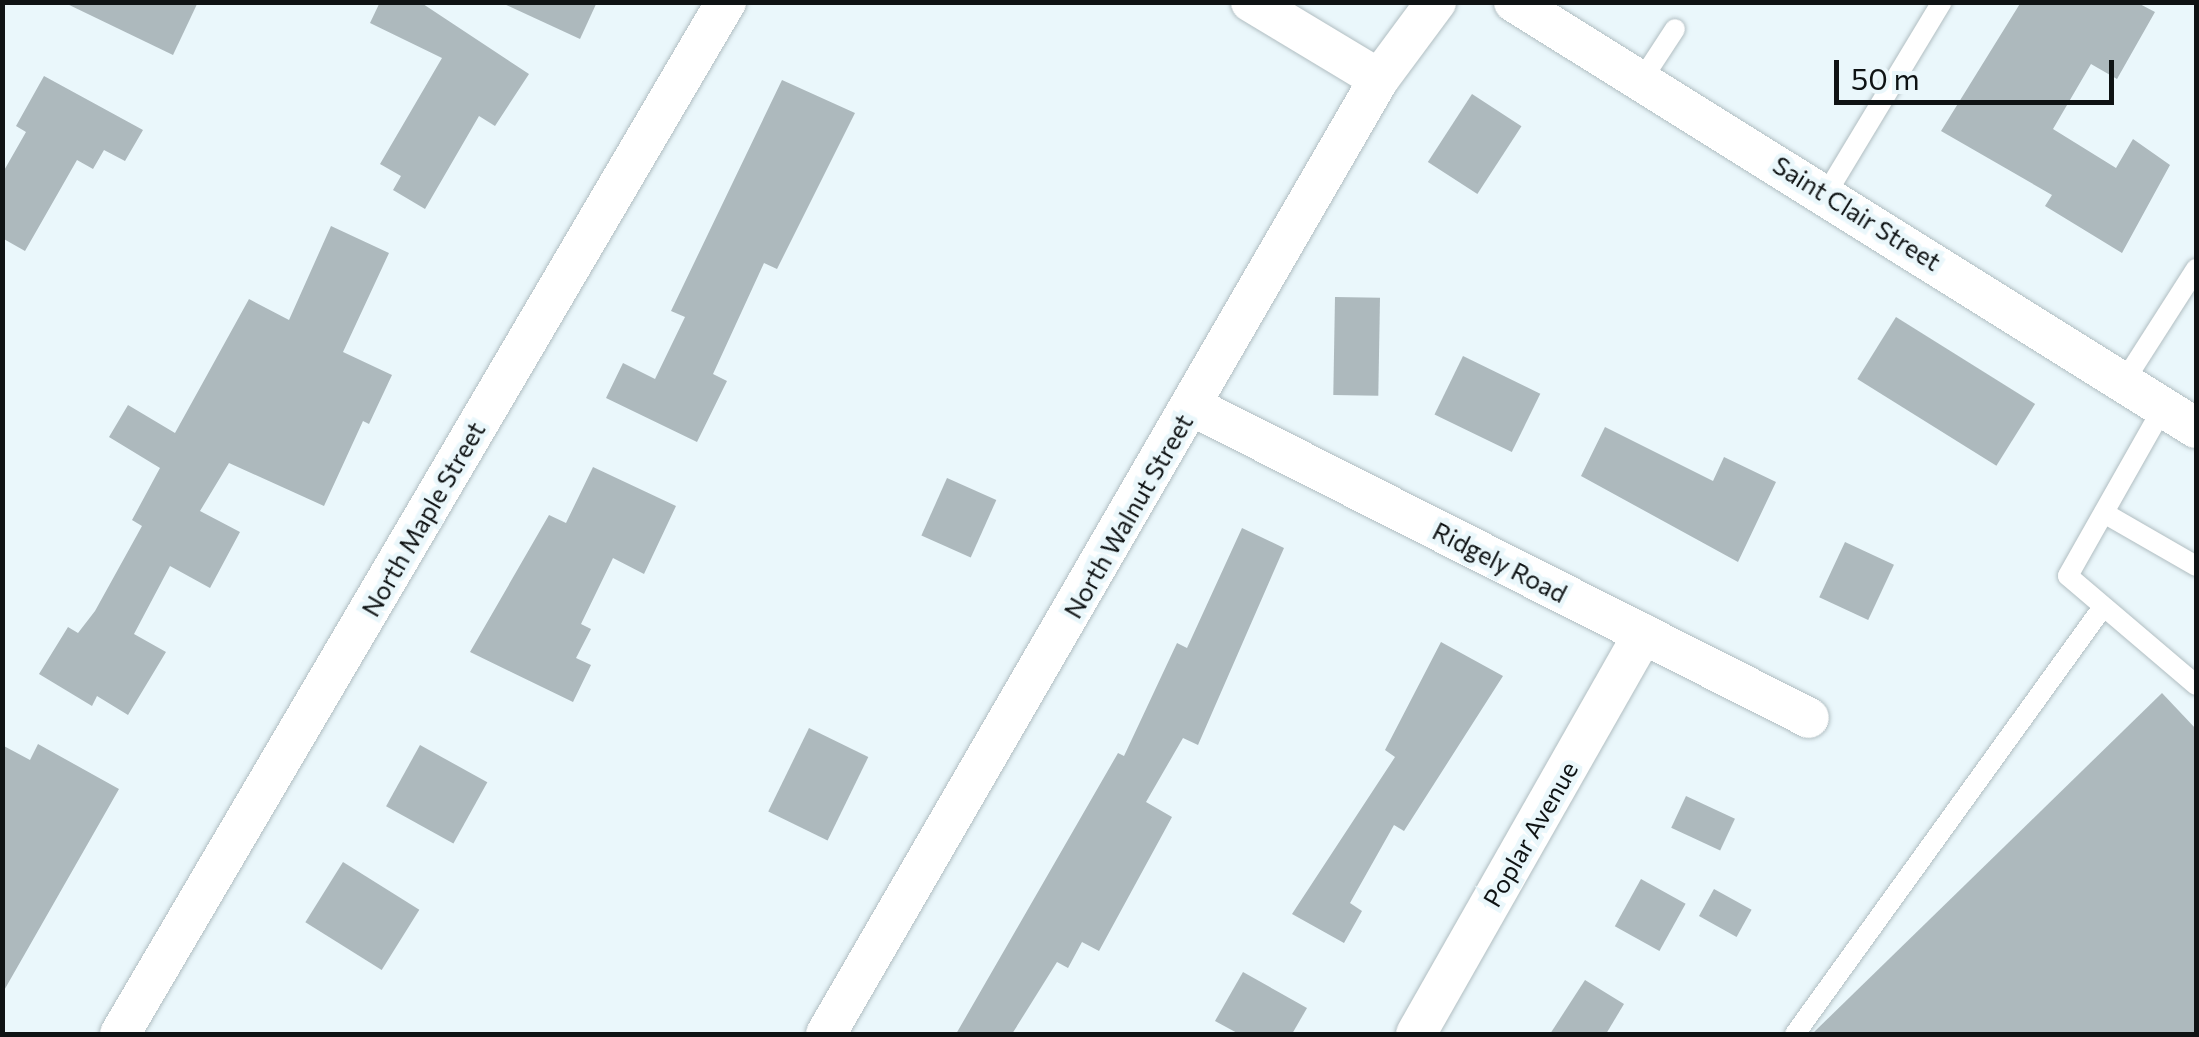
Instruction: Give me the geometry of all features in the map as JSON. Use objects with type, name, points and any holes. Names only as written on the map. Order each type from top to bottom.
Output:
[{"type":"street","name":"North Maple Street","points":[[120,1034],[726,2]]},
{"type":"street","points":[[1251,2],[1380,79]]},
{"type":"street","name":"North Walnut Street","points":[[826,1034],[1380,79],[1436,2]]},
{"type":"street","name":"Saint Clair Street","points":[[1514,2],[2180,417]]},
{"type":"street","name":"Ridgely Road","points":[[1192,406],[1809,718]]},
{"type":"street","name":"Poplar Avenue","points":[[1416,1034],[1643,634]]},
{"type":"lane","points":[[1826,194],[1942,2]]},
{"type":"lane","points":[[1641,81],[1675,29]]},
{"type":"lane","points":[[2126,380],[2196,269]]},
{"type":"lane","points":[[2180,417],[2104,512],[2068,576],[2196,686]]},
{"type":"lane","points":[[2104,512],[2196,566]]},
{"type":"lane","points":[[1795,1034],[2103,607]]},
{"type":"building","points":[[63,2],[198,2],[173,55]]},
{"type":"building","points":[[380,2],[420,2],[529,74],[495,126],[479,116],[425,209],[393,190],[401,176],[380,164],[442,58],[370,23]]},
{"type":"building","points":[[500,2],[597,2],[580,39]]},
{"type":"building","points":[[2021,2],[2136,2],[2155,12],[2117,79],[2091,64],[2053,129],[2116,168],[2133,139],[2170,165],[2122,253],[2045,206],[2052,195],[1941,131]]},
{"type":"building","points":[[44,76],[143,130],[125,161],[104,150],[93,169],[77,160],[25,251],[2,238],[2,174],[26,132],[16,126]]},
{"type":"building","points":[[782,80],[855,113],[777,269],[764,263],[713,374],[727,381],[697,442],[606,398],[623,363],[655,379],[685,317],[671,311]]},
{"type":"building","points":[[1472,94],[1521,126],[1477,194],[1428,162]]},
{"type":"building","points":[[331,226],[389,253],[343,352],[392,375],[369,424],[363,421],[324,506],[229,463],[200,511],[240,532],[210,588],[170,566],[134,634],[166,652],[128,715],[97,696],[92,706],[39,674],[68,627],[78,633],[95,611],[142,526],[132,520],[160,468],[109,437],[128,405],[175,433],[249,299],[289,320]]},
{"type":"building","points":[[1335,297],[1380,298],[1378,396],[1333,395]]},
{"type":"building","points":[[1896,317],[2035,404],[1996,466],[1857,379]]},
{"type":"building","points":[[1463,356],[1540,394],[1512,452],[1435,414]]},
{"type":"building","points":[[1605,427],[1713,481],[1724,457],[1776,482],[1738,562],[1581,476]]},
{"type":"building","points":[[593,467],[676,506],[644,574],[613,558],[581,624],[591,629],[576,658],[591,665],[573,702],[470,652],[549,515],[566,523]]},
{"type":"building","points":[[947,478],[996,500],[971,558],[921,536]]},
{"type":"building","points":[[1242,528],[1284,548],[1198,745],[1183,738],[1146,802],[1172,817],[1099,951],[1082,942],[1068,968],[1057,962],[1012,1034],[956,1034],[1118,753],[1124,756],[1177,643],[1187,648]]},
{"type":"building","points":[[1845,542],[1894,565],[1868,620],[1819,597]]},
{"type":"building","points":[[1441,642],[1503,676],[1404,831],[1394,825],[1350,903],[1362,911],[1344,943],[1292,914],[1395,757],[1385,750]]},
{"type":"building","points":[[2162,693],[2196,729],[2196,1034],[1812,1034]]},
{"type":"building","points":[[809,728],[868,757],[828,841],[768,812]]},
{"type":"building","points":[[38,744],[119,789],[2,994],[2,745],[30,760]]},
{"type":"building","points":[[420,745],[487,782],[453,844],[386,806]]},
{"type":"building","points":[[1686,796],[1735,819],[1720,851],[1671,828]]},
{"type":"building","points":[[343,862],[419,910],[382,970],[305,922]]},
{"type":"building","points":[[1641,879],[1686,904],[1659,951],[1615,926]]},
{"type":"building","points":[[1714,889],[1752,910],[1737,937],[1699,916]]},
{"type":"building","points":[[1243,972],[1307,1008],[1292,1034],[1239,1034],[1215,1021]]},
{"type":"building","points":[[1585,980],[1624,1004],[1606,1034],[1550,1034]]}]
